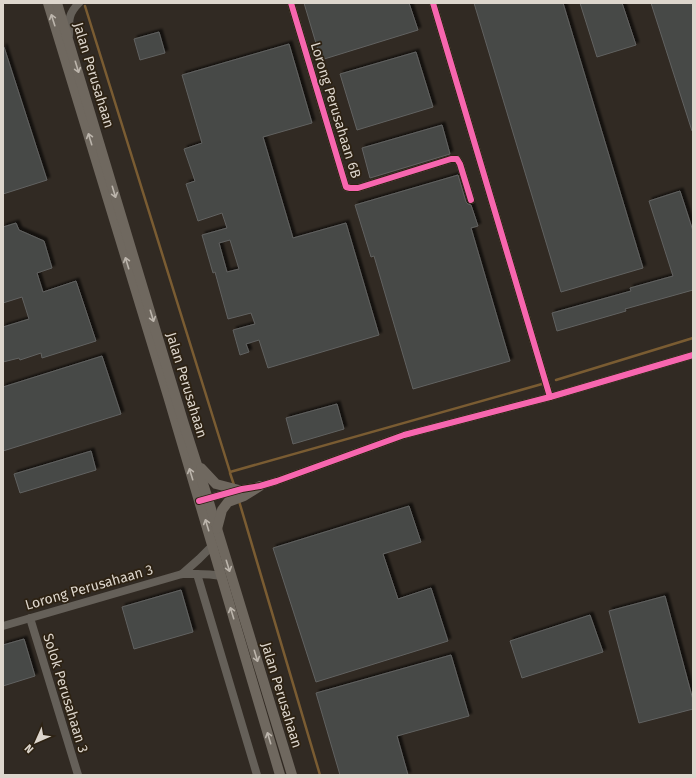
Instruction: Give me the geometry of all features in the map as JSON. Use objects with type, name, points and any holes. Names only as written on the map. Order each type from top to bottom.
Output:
[{"type":"main road","name":"Jalan Perusahaan","points":[[48,3],[204,500],[217,528],[292,775]]},
{"type":"main road","name":"Jalan Perusahaan","points":[[57,3],[183,421],[198,463],[213,545],[221,576],[280,775]]},
{"type":"main road","points":[[198,463],[226,494]]},
{"type":"main road","points":[[226,494],[260,486]]},
{"type":"main road","points":[[226,494],[242,491]]},
{"type":"main road","points":[[217,528],[226,494]]},
{"type":"street","points":[[69,41],[68,19],[72,11],[79,3]]},
{"type":"street","name":"Lorong Perusahaan 6B","points":[[292,3],[346,187],[358,188],[450,159],[457,159],[460,164],[471,200]]},
{"type":"street","points":[[433,3],[550,397]]},
{"type":"street","points":[[260,486],[404,435],[550,397],[693,355]]},
{"type":"street","points":[[204,500],[226,494]]},
{"type":"street","name":"Lorong Perusahaan 3","points":[[182,574],[213,545]]},
{"type":"street","name":"Lorong Perusahaan 3","points":[[3,626],[182,574],[207,573],[221,576]]},
{"type":"street","points":[[197,574],[258,775]]},
{"type":"street","name":"Solok Perusahaan 3","points":[[30,618],[78,775]]},
{"type":"building","points":[[304,3],[409,3],[418,30],[321,60]]},
{"type":"building","points":[[474,3],[563,3],[643,268],[561,292]]},
{"type":"building","points":[[580,3],[622,3],[636,45],[597,57]]},
{"type":"building","points":[[651,3],[693,3],[692,131]]},
{"type":"building","points":[[159,32],[165,53],[140,60],[134,39]]},
{"type":"building","points":[[289,44],[312,123],[263,137],[293,238],[346,223],[379,335],[268,368],[259,340],[246,344],[249,352],[240,355],[233,330],[255,324],[251,313],[228,319],[215,272],[213,273],[202,235],[227,228],[222,213],[198,221],[186,184],[195,181],[184,149],[202,143],[182,75]],"holes":[[[230,240],[239,269],[227,272],[219,243]]]},
{"type":"building","points":[[3,47],[47,180],[3,194]]},
{"type":"building","points":[[416,52],[433,107],[357,130],[340,74]]},
{"type":"building","points":[[442,125],[450,154],[370,178],[362,148]]},
{"type":"building","points":[[458,175],[466,202],[471,205],[478,226],[471,228],[510,361],[413,389],[374,256],[371,257],[355,205]]},
{"type":"building","points":[[680,191],[693,231],[693,290],[625,309],[626,311],[557,331],[552,313],[631,291],[630,288],[673,276],[649,201]]},
{"type":"building","points":[[16,223],[19,230],[44,241],[52,268],[37,273],[43,292],[76,281],[96,341],[42,358],[41,353],[20,360],[19,358],[3,362],[3,327],[29,319],[22,297],[3,303],[3,227]]},
{"type":"building","points":[[102,356],[121,414],[3,451],[3,387]]},
{"type":"building","points":[[337,404],[344,429],[293,444],[286,418]]},
{"type":"building","points":[[91,451],[96,470],[20,493],[14,474]]},
{"type":"building","points":[[409,506],[421,542],[383,554],[398,599],[431,588],[448,641],[316,682],[273,548]]},
{"type":"building","points":[[181,590],[193,632],[134,649],[122,607]]},
{"type":"building","points":[[665,596],[693,700],[693,709],[639,723],[609,611]]},
{"type":"building","points":[[590,615],[603,652],[522,678],[510,641]]},
{"type":"building","points":[[24,639],[35,676],[3,686],[3,645]]},
{"type":"building","points":[[451,655],[469,716],[397,736],[408,775],[340,775],[316,693]]},
{"type":"waterway","points":[[85,6],[230,472],[542,384]]},
{"type":"waterway","points":[[556,380],[693,338]]},
{"type":"waterway","points":[[230,473],[234,485]]},
{"type":"waterway","points":[[239,501],[320,775]]},
{"type":"cycle path","points":[[291,3],[346,187],[358,188],[451,159],[457,159],[460,164],[471,200]]},
{"type":"cycle path","points":[[433,3],[550,397]]},
{"type":"cycle path","points":[[199,501],[277,481],[404,435],[550,397],[693,355]]}]
